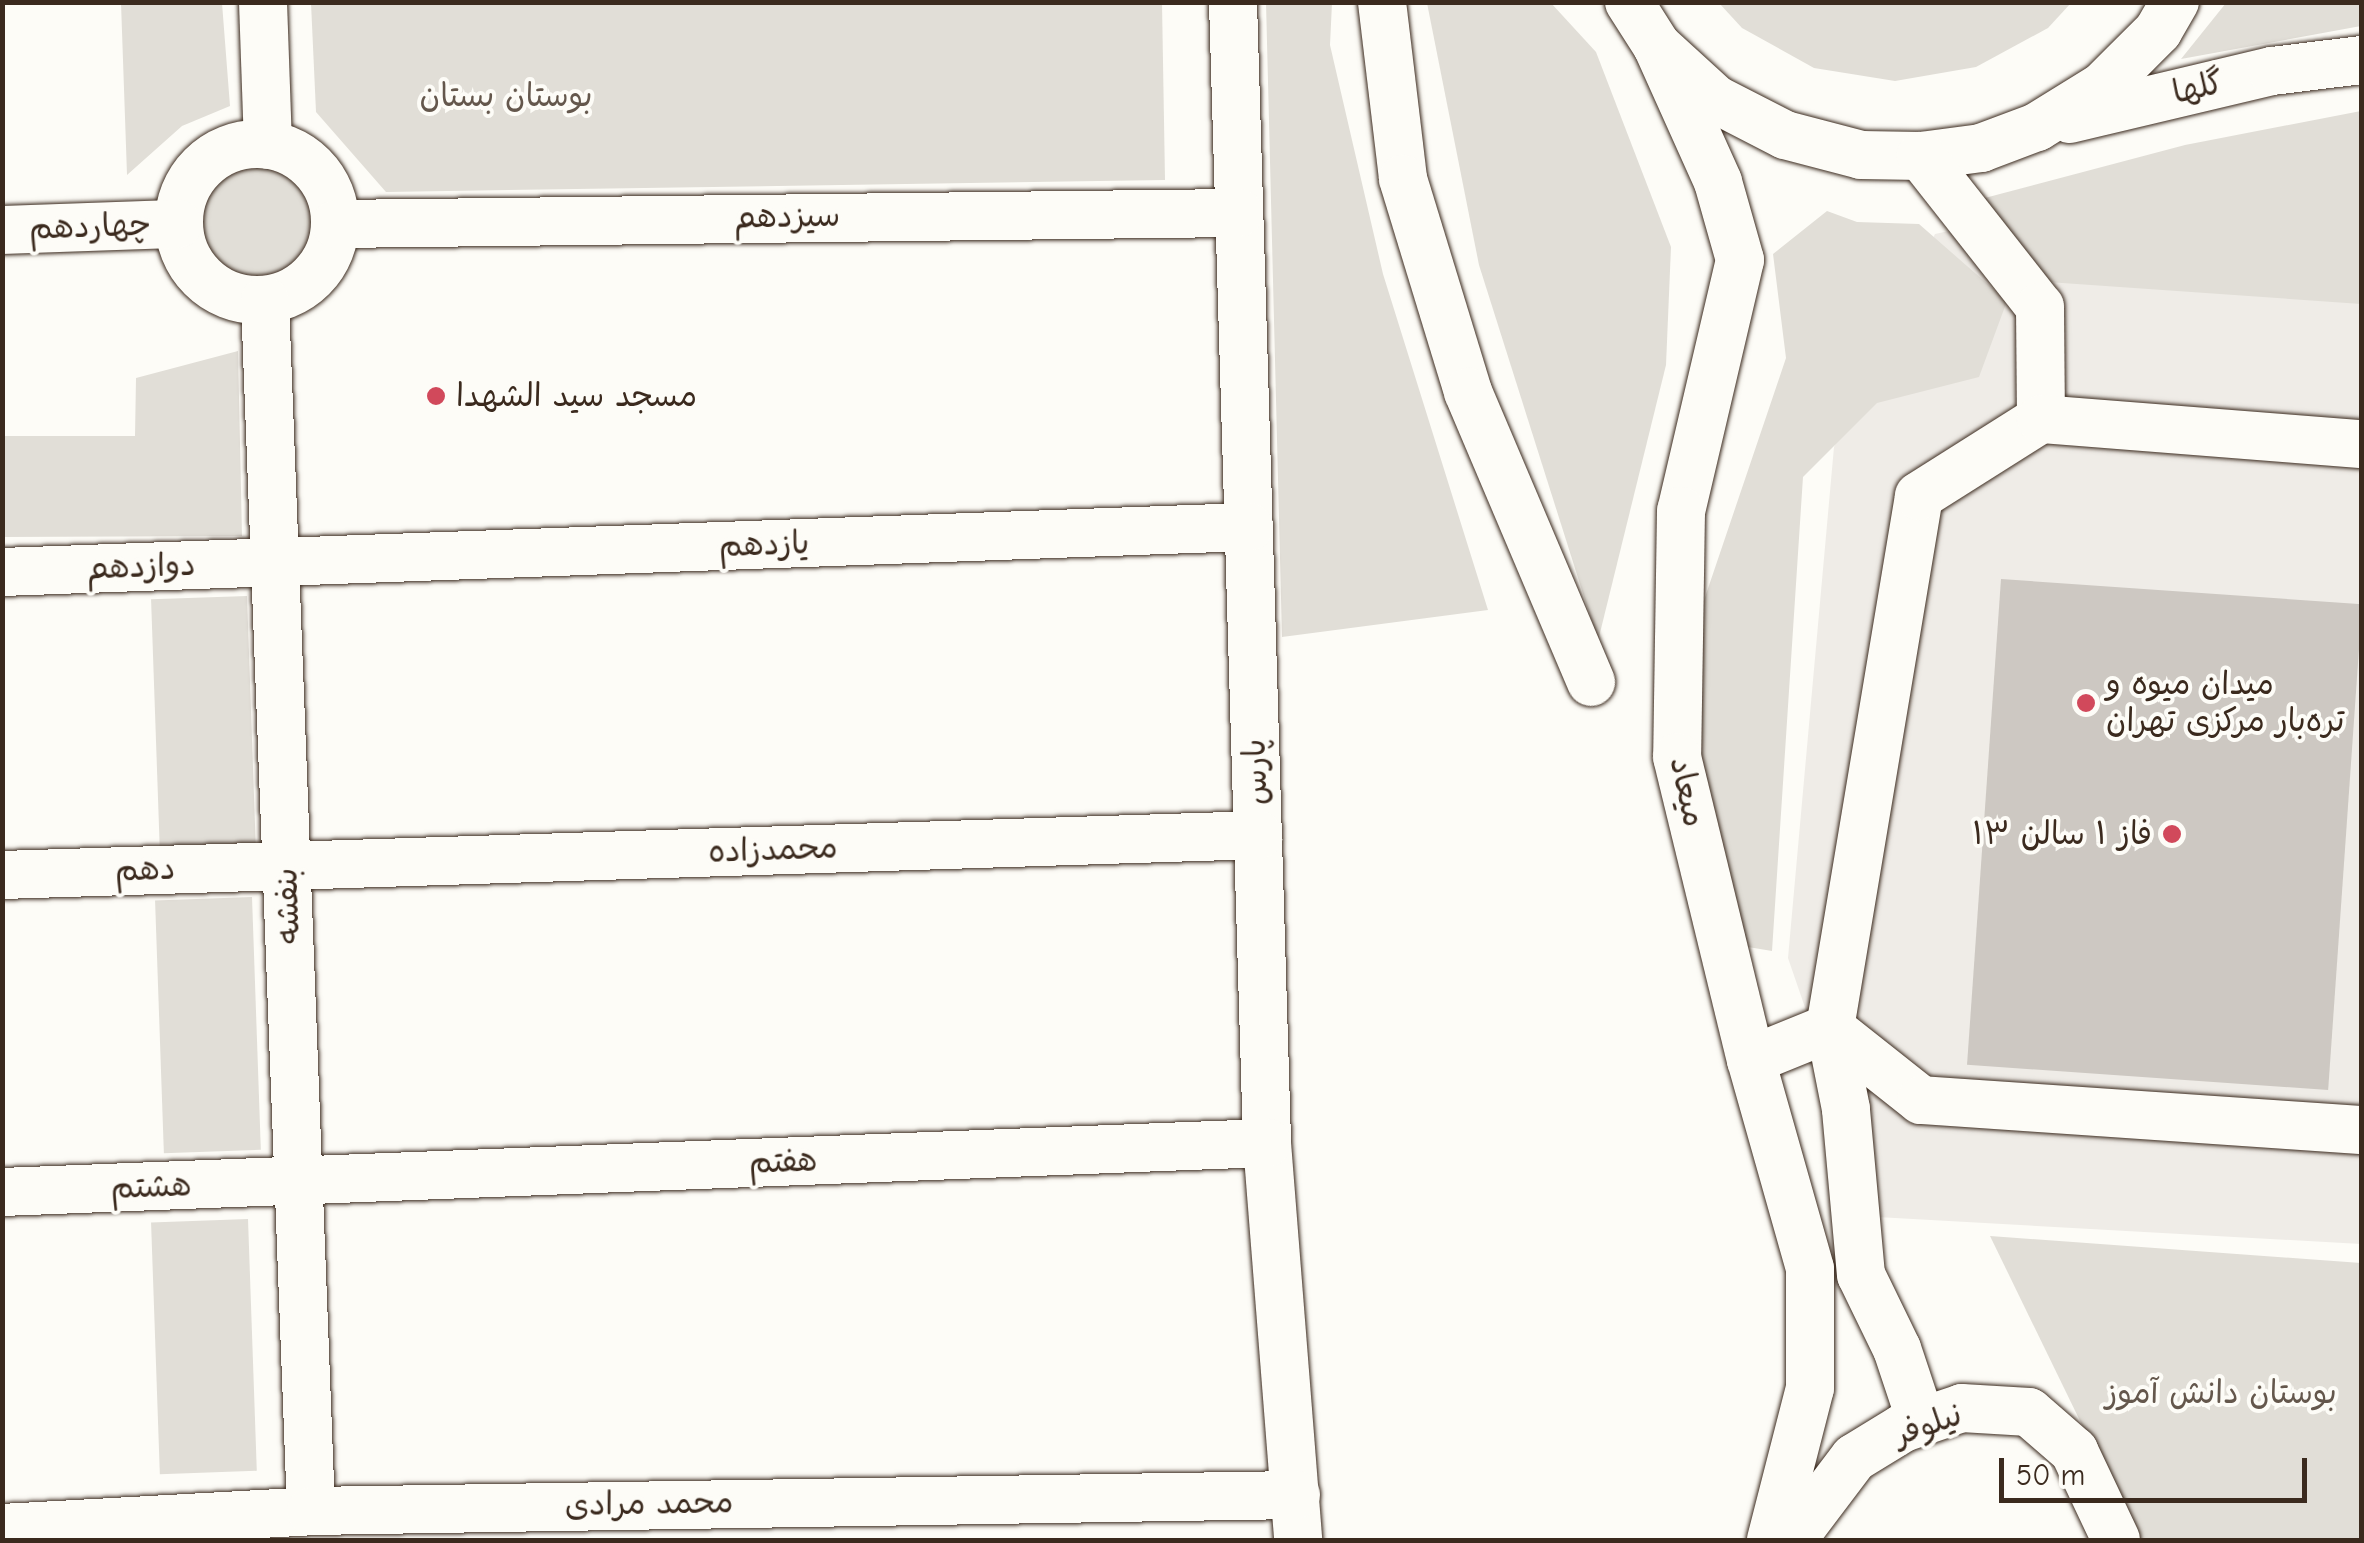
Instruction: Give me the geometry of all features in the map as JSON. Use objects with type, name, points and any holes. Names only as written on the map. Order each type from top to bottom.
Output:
[{"type":"street","points":[[264,2],[268,144]]},
{"type":"street","name":"پارس","points":[[1232,2],[1268,1143],[1297,1518]]},
{"type":"street","points":[[1382,2],[1404,179],[1462,374],[1591,682]]},
{"type":"street","points":[[1629,2],[1657,46],[1715,99],[1784,135],[1861,155],[1921,156],[1980,148],[2037,127],[2103,86],[2158,32],[2175,2]]},
{"type":"street","name":"میعاد","points":[[1657,46],[1718,182],[1740,260],[1681,511],[1677,757],[1750,1060],[1810,1269],[1810,1388],[1771,1540]]},
{"type":"street","name":"گلها","points":[[2037,127],[2272,71],[2362,60]]},
{"type":"street","points":[[268,144],[309,164],[328,192],[336,224],[332,247],[306,283],[265,301],[215,289],[183,250],[178,224],[188,186],[215,155],[268,144]]},
{"type":"street","points":[[1921,156],[2040,308],[2041,420]]},
{"type":"street","name":"سیزدهم","points":[[336,224],[1239,213]]},
{"type":"street","name":"چهاردهم","points":[[2,230],[178,224]]},
{"type":"street","name":"بنفشه","points":[[265,301],[280,562],[287,866],[312,1511]]},
{"type":"street","points":[[1921,1421],[1897,1349],[1861,1275],[1846,1109],[1830,1028],[1919,496],[2041,420],[2362,444]]},
{"type":"street","name":"یازدهم","points":[[280,562],[1248,527]]},
{"type":"street","name":"دوازدهم","points":[[2,572],[280,562]]},
{"type":"street","name":"محمدزاده","points":[[287,866],[1258,835]]},
{"type":"street","name":"دهم","points":[[2,875],[287,866]]},
{"type":"street","points":[[1750,1060],[1830,1028]]},
{"type":"street","points":[[1830,1028],[1921,1100],[2362,1130]]},
{"type":"street","name":"هفتم","points":[[299,1181],[1268,1143]]},
{"type":"street","name":"هشتم","points":[[2,1192],[299,1181]]},
{"type":"street","name":"نیلوفر","points":[[1792,1540],[1854,1458],[1921,1421],[1962,1408],[2029,1412],[2074,1451],[2116,1540]]},
{"type":"street","name":"محمد مرادی","points":[[2,1528],[312,1511],[552,1523],[1297,1518]]},
{"type":"shaded area","name":"میدان میوه و تره‌بار مرکزی تهران","points":[[2361,143],[2361,1244],[1877,1217],[1788,958],[1834,447],[1935,234]]},
{"type":"green space","points":[[121,3],[222,3],[230,106],[182,126],[127,175]]},
{"type":"green space","name":"بوستان بستان","points":[[311,3],[1162,3],[1165,180],[386,192],[316,112]]},
{"type":"green space","points":[[1266,3],[1332,3],[1330,45],[1383,274],[1488,610],[1282,637]]},
{"type":"green space","points":[[1427,3],[1551,3],[1596,52],[1671,247],[1666,365],[1598,641],[1479,265]]},
{"type":"green space","points":[[1719,3],[2071,3],[2048,28],[1976,67],[1895,81],[1814,68],[1742,28]]},
{"type":"green space","points":[[2226,3],[2361,3],[2361,26],[2181,59]]},
{"type":"green space","points":[[2361,111],[2361,304],[2048,282],[1981,199],[2185,145]]},
{"type":"green space","points":[[255,157],[280,162],[302,176],[316,198],[321,223],[316,248],[302,270],[280,284],[255,289],[230,284],[208,270],[194,248],[189,223],[194,198],[208,176],[230,162]]},
{"type":"green space","points":[[1827,211],[1857,222],[1919,224],[2007,301],[1979,377],[1877,403],[1803,477],[1772,951],[1748,947],[1702,836],[1698,618],[1786,358],[1773,254]]},
{"type":"green space","points":[[238,351],[242,536],[3,537],[3,436],[135,436],[136,378]]},
{"type":"green space","points":[[247,596],[256,849],[160,852],[151,599]]},
{"type":"green space","points":[[252,897],[261,1150],[164,1153],[155,900]]},
{"type":"green space","points":[[248,1219],[257,1471],[160,1474],[151,1222]]},
{"type":"green space","name":"بوستان دانش آموز","points":[[1990,1236],[2361,1263],[2361,1540],[2138,1540]]},
{"type":"building","name":"فاز ۱ سالن ۱۳","points":[[2001,579],[2362,604],[2328,1090],[1967,1065]]},
{"type":"place","name":"مسجد سید الشهدا","points":[[436,396]]},
{"type":"place","name":"میدان میوه و تره‌بار مرکزی تهران","points":[[2086,703]]},
{"type":"place","name":"فاز ۱ سالن ۱۳","points":[[2172,834]]}]
